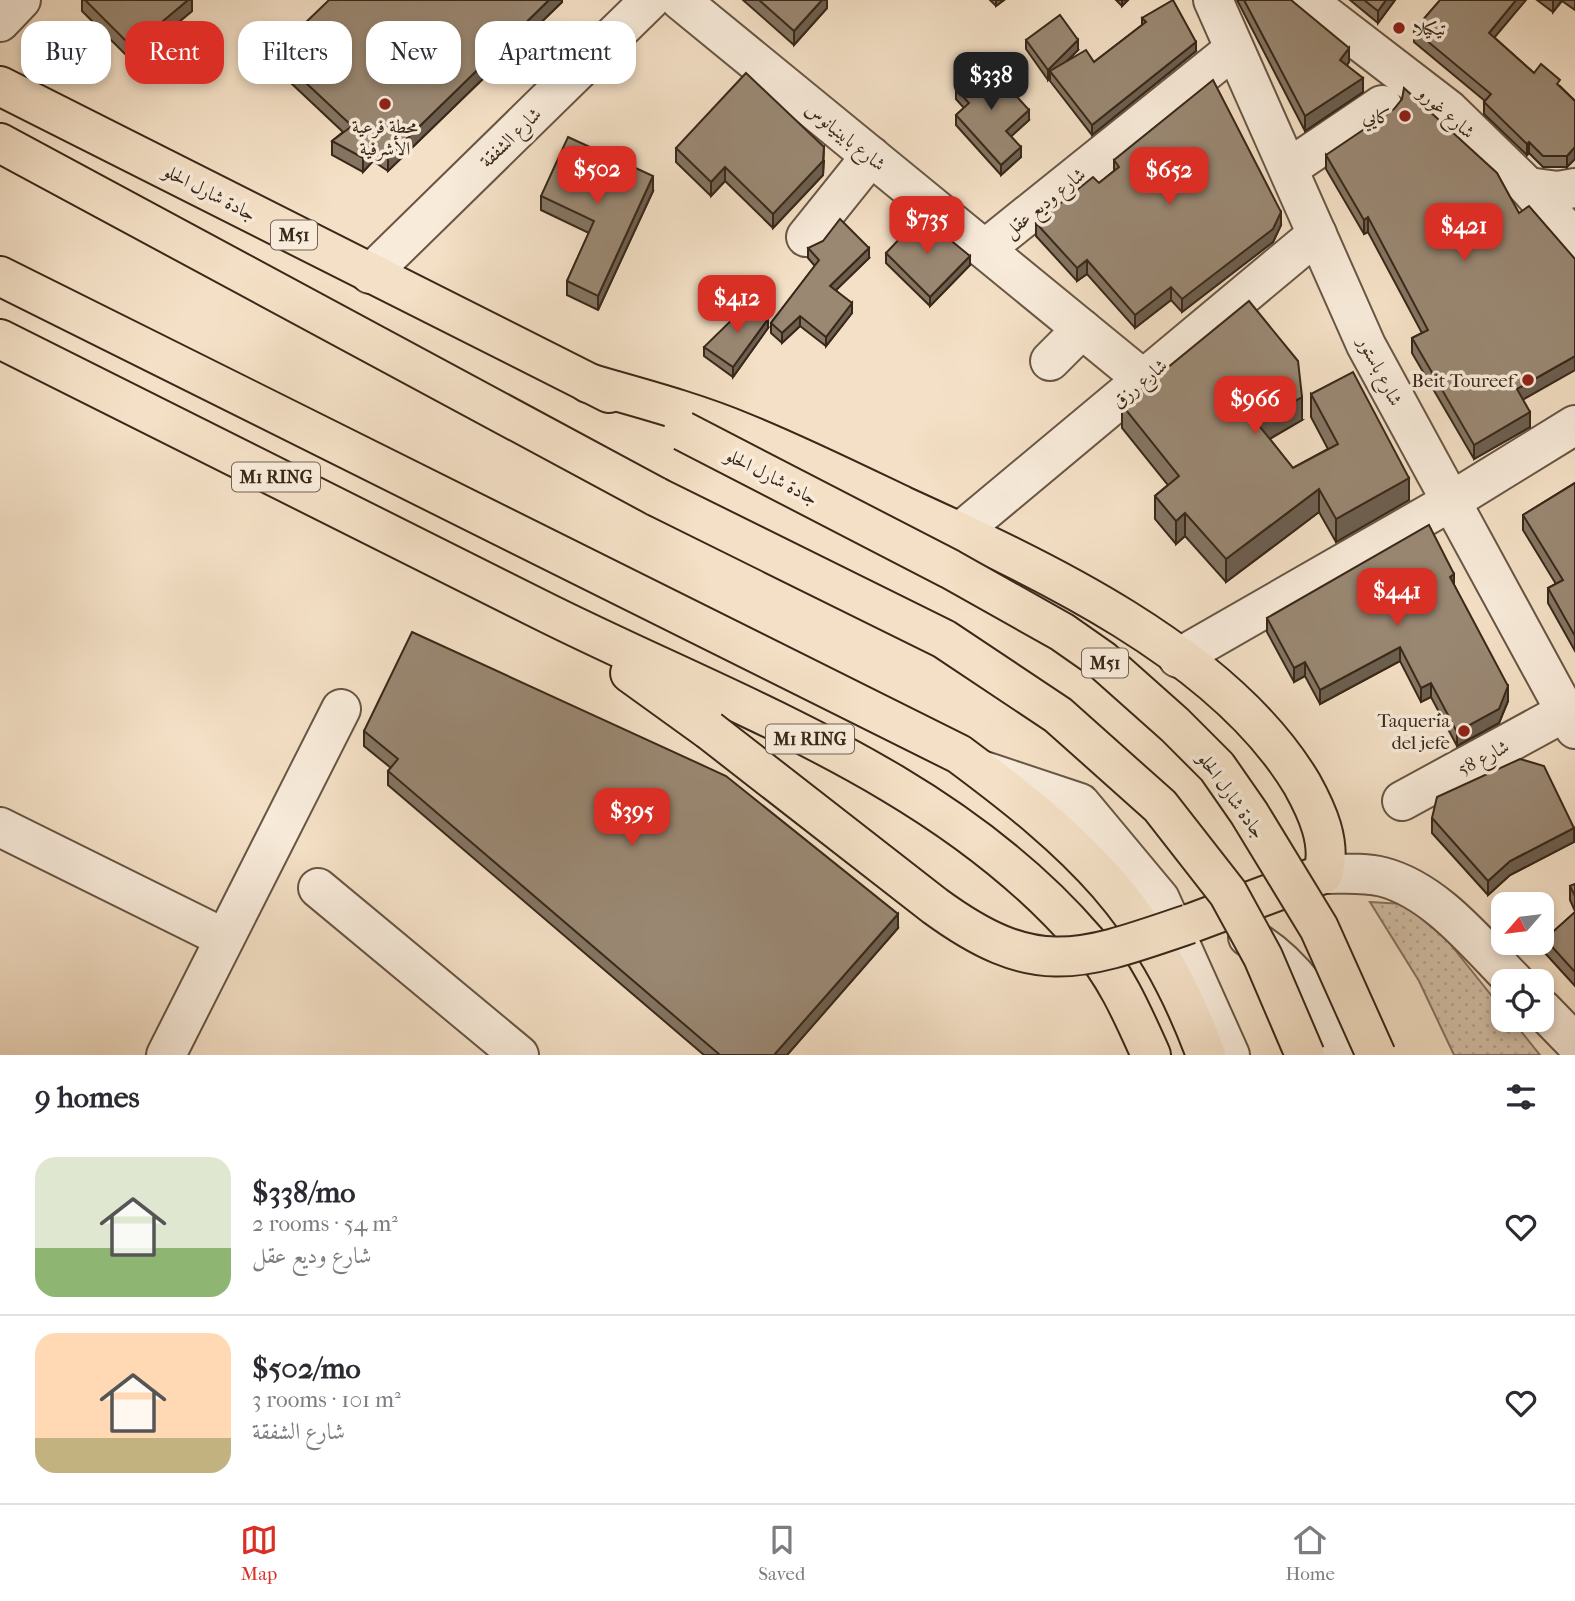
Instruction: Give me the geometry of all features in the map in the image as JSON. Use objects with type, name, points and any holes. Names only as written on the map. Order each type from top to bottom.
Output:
[{"type":"highway","name":"جادة شارل الحلو","points":[[0,86],[683,430],[950,569],[1062,632],[1102,660],[1175,725],[1217,767],[1249,813],[1319,928],[1376,1055]]},
{"type":"highway","points":[[10,155],[657,497],[944,639],[1058,715],[1160,806],[1227,893],[1263,957],[1305,1055]]},
{"type":"highway","points":[[0,276],[946,748],[981,770],[1031,807],[1086,857],[1135,915],[1167,965],[1206,1055]]},
{"type":"highway","name":"M1 RING","points":[[0,339],[552,616],[849,758],[943,816],[1012,868],[1087,942],[1122,991],[1151,1055]]},
{"type":"highway","points":[[552,616],[709,730],[934,906],[995,945],[1039,957],[1118,948],[1323,874],[1326,863],[1325,838],[1314,804],[1287,761],[1237,704],[1178,658],[1067,586],[960,532],[744,432],[588,383]]},
{"type":"street","points":[[0,22],[21,0]]},
{"type":"street","name":"شارع بابينيانوس","points":[[680,0],[1143,379]]},
{"type":"street","name":"شارع باستور","points":[[1213,0],[1366,345],[1570,721]]},
{"type":"street","name":"شارع غورو","points":[[1306,0],[1449,110],[1528,187],[1575,240]]},
{"type":"street","name":"شارع الشفقة","points":[[370,274],[634,5]]},
{"type":"street","name":"شارع وديع عقل","points":[[985,249],[1234,49]]},
{"type":"street","points":[[1289,168],[1382,106]]},
{"type":"street","points":[[806,237],[871,156]]},
{"type":"street","points":[[1528,187],[1558,191],[1575,188]]},
{"type":"street","name":"شارع رزق","points":[[960,532],[1317,234]]},
{"type":"street","points":[[1050,361],[1082,328]]},
{"type":"street","points":[[1178,658],[1450,502],[1575,425]]},
{"type":"street","points":[[166,1055],[341,709]]},
{"type":"street","name":"شارع 58","points":[[1402,801],[1570,721]]},
{"type":"street","points":[[981,770],[1080,803],[1160,899],[1230,1055]]},
{"type":"street","points":[[0,827],[223,938]]},
{"type":"street","points":[[1323,874],[1369,874],[1385,877],[1419,894],[1456,924],[1502,969]]},
{"type":"street","points":[[318,888],[519,1055]]},
{"type":"street","points":[[1189,924],[1229,928],[1271,953],[1312,997],[1343,1055]]},
{"type":"street","points":[[1554,1021],[1575,1043]]},
{"type":"shaded area","points":[[1370,902],[1404,904],[1447,940],[1491,995],[1491,1032],[1522,1032],[1540,1055],[1454,1055],[1419,981]]},
{"type":"building","points":[[85,0],[188,0],[163,21],[125,21],[125,40],[111,26],[111,21],[106,21]]},
{"type":"building","points":[[329,0],[549,0],[527,21],[475,21],[475,72],[388,157],[373,147],[363,158],[332,141],[352,126],[307,84],[352,84],[352,21],[307,21]]},
{"type":"building","points":[[759,0],[822,0],[794,31]]},
{"type":"building","points":[[1173,0],[1196,42],[1092,125],[1050,71],[1086,50],[1094,62],[1146,22],[1142,18]]},
{"type":"building","points":[[1244,0],[1291,0],[1349,48],[1340,60],[1363,78],[1305,116]]},
{"type":"building","points":[[1364,0],[1386,0],[1378,11]]},
{"type":"building","points":[[1440,0],[1516,0],[1489,33],[1534,73],[1541,64],[1560,80],[1557,84],[1575,101],[1575,147],[1567,156],[1543,156],[1529,142],[1527,144],[1484,102],[1491,94],[1414,30]]},
{"type":"building","points":[[1060,15],[1078,40],[1048,70],[1026,40]]},
{"type":"building","points":[[985,62],[1029,110],[1006,131],[1021,147],[1001,165],[956,115],[969,103],[956,89]]},
{"type":"building","points":[[746,73],[824,147],[823,161],[773,214],[725,167],[711,182],[676,148]]},
{"type":"building","points":[[1213,80],[1281,212],[1273,229],[1182,299],[1171,287],[1135,315],[1087,260],[1077,268],[1036,223],[1093,177],[1099,183],[1119,167],[1114,160]]},
{"type":"building","points":[[1404,88],[1497,173],[1519,213],[1529,206],[1575,259],[1575,356],[1517,389],[1530,412],[1474,445],[1412,338],[1428,330],[1368,217],[1364,220],[1326,155],[1394,109],[1402,99]]},
{"type":"building","points":[[568,137],[653,176],[598,296],[567,281],[594,221],[541,196]]},
{"type":"building","points":[[921,216],[970,256],[930,297],[886,253]]},
{"type":"building","points":[[840,219],[869,248],[830,286],[852,303],[826,337],[800,316],[782,333],[771,323],[819,260],[808,248],[823,241]]},
{"type":"building","points":[[1249,301],[1298,361],[1302,397],[1257,423],[1293,468],[1338,444],[1311,394],[1353,372],[1409,478],[1336,519],[1319,489],[1226,559],[1185,513],[1176,521],[1155,496],[1179,476],[1122,405]]},
{"type":"building","points":[[748,304],[768,319],[733,367],[704,347]]},
{"type":"building","points":[[1575,483],[1575,636],[1548,588],[1563,580],[1523,515]]},
{"type":"building","points":[[1429,525],[1454,574],[1450,577],[1508,686],[1499,709],[1457,732],[1431,683],[1421,688],[1400,647],[1320,690],[1305,662],[1294,668],[1267,618]]},
{"type":"building","points":[[412,632],[726,776],[898,914],[774,1055],[720,1055],[388,771],[398,759],[364,731]]},
{"type":"building","points":[[1520,759],[1544,766],[1574,828],[1510,861],[1488,881],[1432,818],[1437,797]]},
{"type":"building","points":[[1575,912],[1575,972],[1554,949],[1554,931]]},
{"type":"place","name":"تيكيلا","points":[[1399,28]]},
{"type":"place","name":"محطة فرعية الأشرفية","points":[[385,104]]},
{"type":"place","name":"كايي","points":[[1405,116]]},
{"type":"place","name":"Beit Toureef","points":[[1528,380]]},
{"type":"place","name":"Taqueria del jefe","points":[[1464,731]]}]
